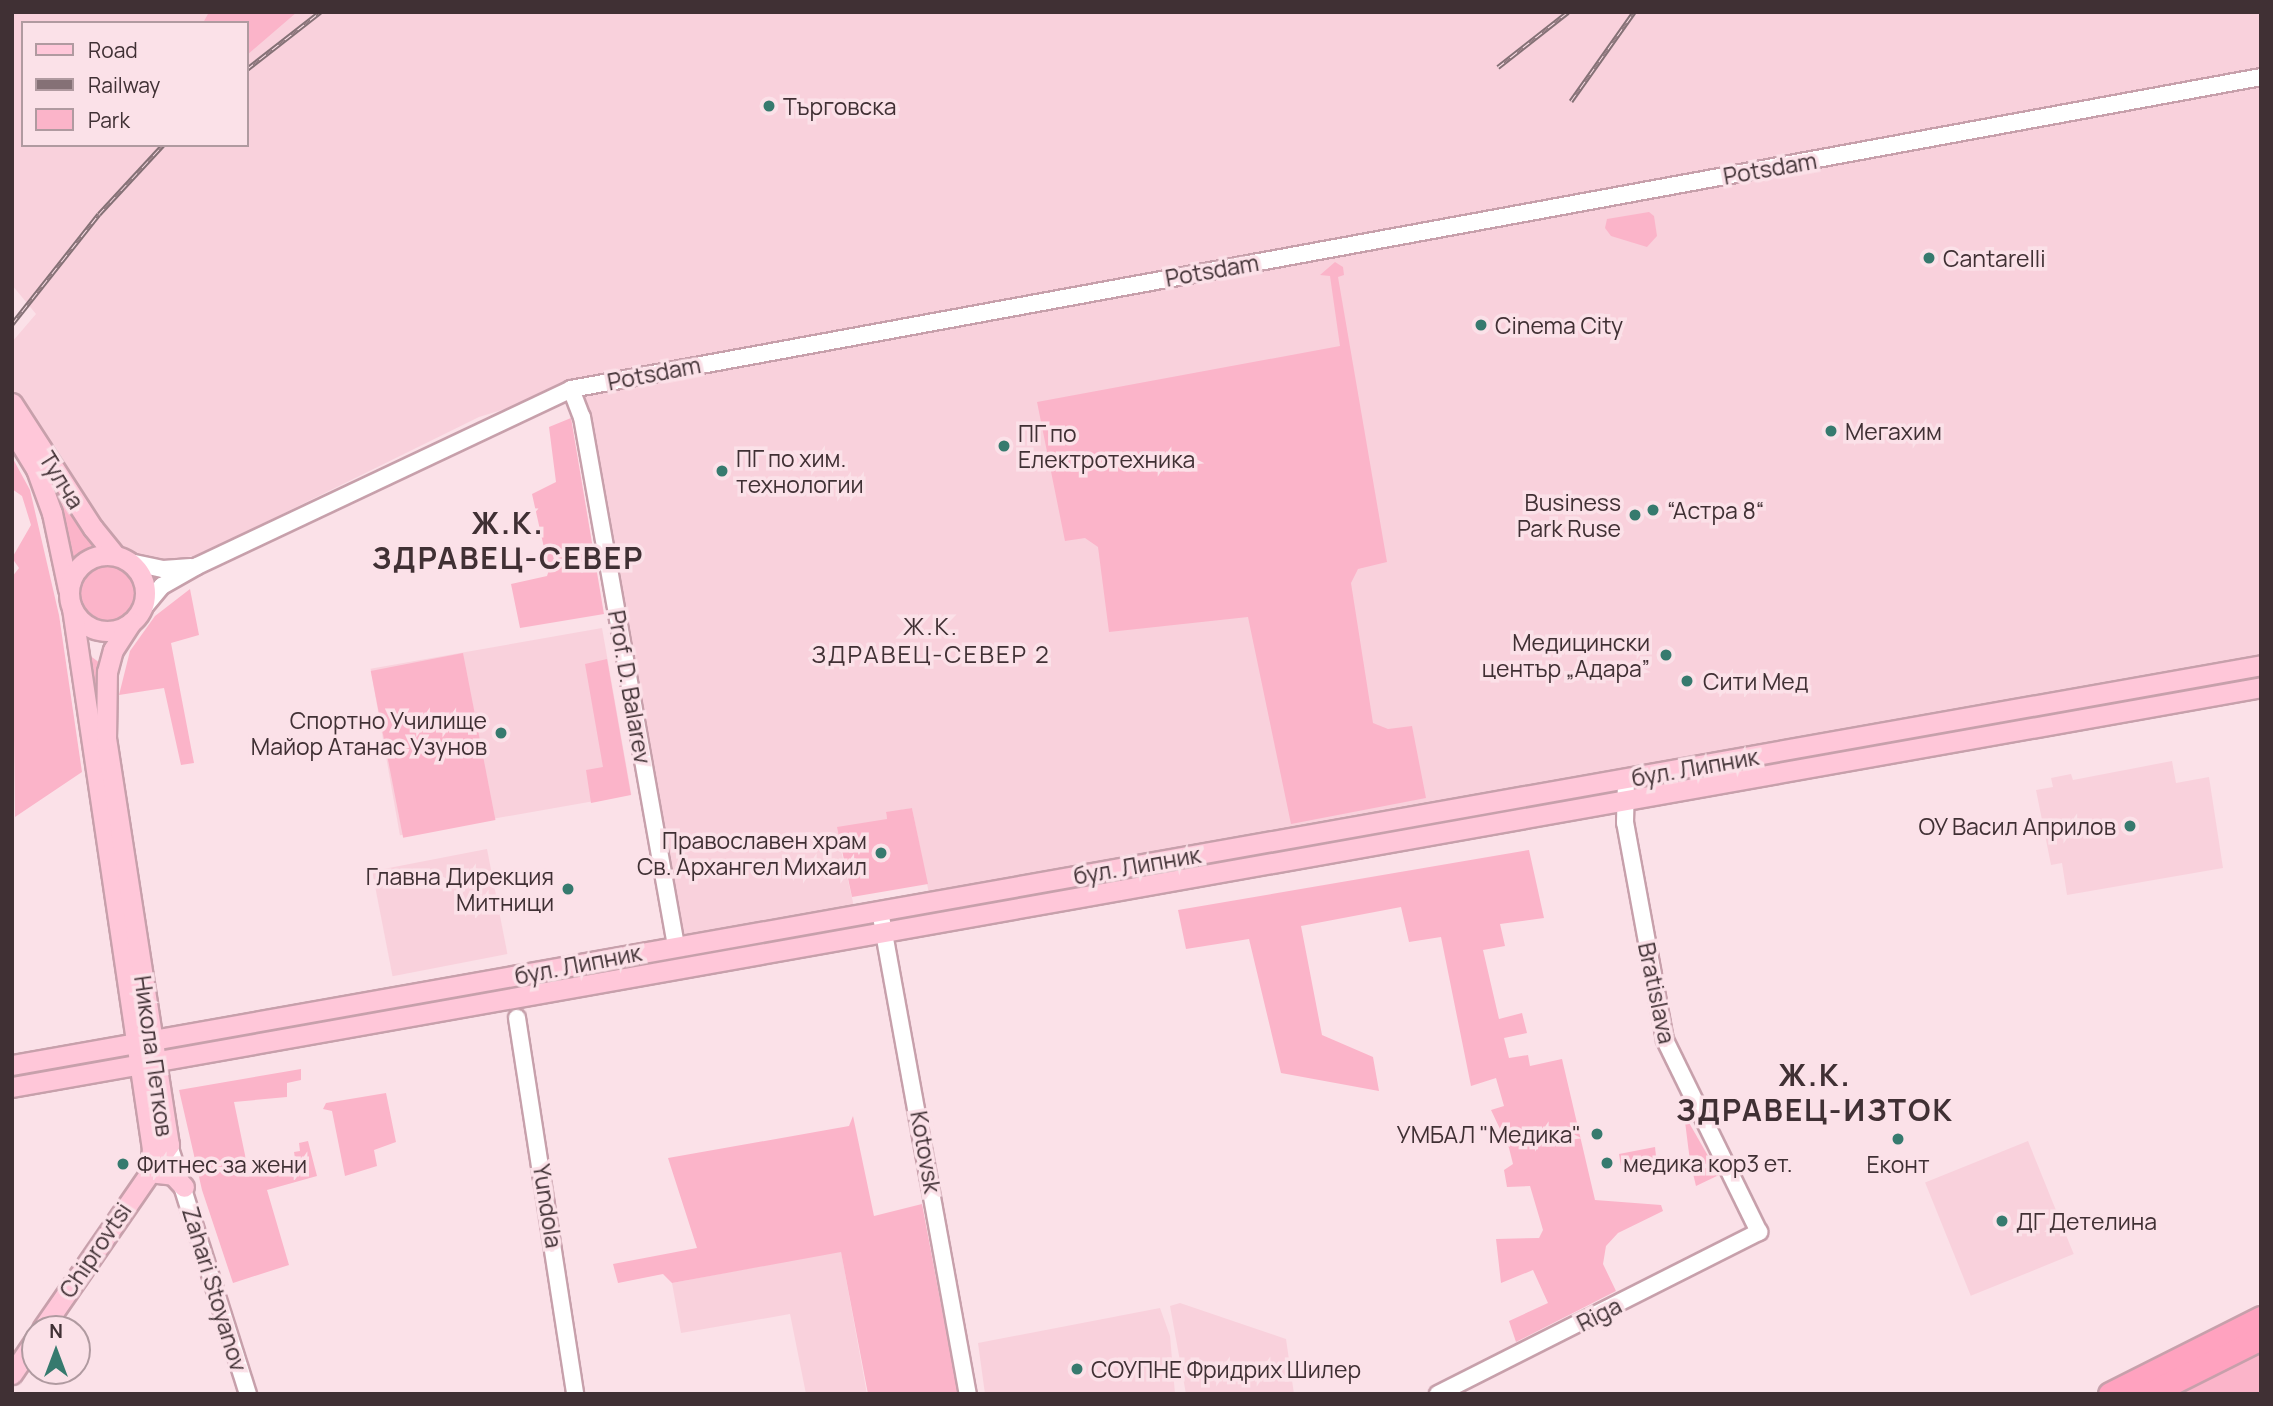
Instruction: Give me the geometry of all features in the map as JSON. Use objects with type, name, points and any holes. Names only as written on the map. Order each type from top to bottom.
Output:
[{"type":"highway","points":[[2110,1394],[2261,1318]]},
{"type":"highway","points":[[2148,1394],[2261,1338]]},
{"type":"main road","name":"Тулча","points":[[12,403],[93,528],[122,558]]},
{"type":"main road","name":"Тулча","points":[[12,430],[36,469],[52,513],[70,601]]},
{"type":"main road","points":[[122,558],[145,590],[136,617],[102,631],[83,623],[70,601],[72,576],[86,561],[122,558]]},
{"type":"main road","name":"Никола Петков","points":[[70,601],[144,1042]]},
{"type":"main road","name":"Никола Петков","points":[[136,617],[113,650],[107,672],[106,740],[147,1064],[152,1149],[149,1172]]},
{"type":"main road","name":"бул. Липник","points":[[12,1087],[500,1002],[886,930],[2261,665]]},
{"type":"main road","name":"бул. Липник","points":[[12,1065],[880,911],[2261,687]]},
{"type":"main road","name":"Никола Петков","points":[[147,1064],[169,1145],[149,1172]]},
{"type":"main road","points":[[149,1172],[173,1175],[184,1187]]},
{"type":"main road","name":"Chiprovtsi","points":[[52,1315],[149,1172]]},
{"type":"street","name":"Potsdam","points":[[136,617],[162,586],[197,566],[570,389],[2261,77]]},
{"type":"street","name":"Prof. D. Balarev","points":[[570,389],[582,417],[676,946]]},
{"type":"street","name":"Potsdam","points":[[122,558],[163,569],[197,566]]},
{"type":"street","name":"Bratislava","points":[[1619,790],[1665,1040],[1759,1233]]},
{"type":"street","name":"Kotovsk","points":[[880,911],[886,930],[968,1394]]},
{"type":"street","points":[[500,1002],[517,1018],[526,996]]},
{"type":"street","name":"Yundola","points":[[517,1018],[575,1394]]},
{"type":"street","name":"Zahari Stoyanov","points":[[169,1145],[248,1394]]},
{"type":"street","name":"Riga","points":[[1438,1394],[1759,1233]]},
{"type":"shaded area","points":[[12,12],[2261,12],[2261,676],[933,914],[912,808],[886,813],[887,819],[841,850],[858,924],[675,959],[571,389],[479,417],[199,555],[165,561],[133,555],[117,546],[12,389],[12,342],[36,314],[12,285]]},
{"type":"shaded area","name":"Спортно Училище Майор Атанас Узунов","points":[[602,628],[631,794],[400,835],[371,669]]},
{"type":"shaded area","name":"ОУ Васил Априлов","points":[[2172,761],[2176,783],[2209,777],[2223,868],[2067,895],[2062,863],[2051,865],[2036,790],[2053,787],[2051,778],[2071,774],[2073,780]]},
{"type":"shaded area","points":[[487,849],[507,954],[393,976],[372,871]]},
{"type":"shaded area","name":"ДГ Детелина","points":[[2028,1141],[2074,1254],[1971,1296],[1925,1183]]},
{"type":"shaded area","points":[[841,1251],[867,1394],[806,1394],[790,1314],[681,1333],[672,1283]]},
{"type":"shaded area","points":[[1180,1303],[1286,1339],[1294,1394],[1186,1394],[1170,1306]]},
{"type":"shaded area","name":"СОУПНЕ Фридрих Шилер","points":[[1160,1308],[1170,1336],[1175,1394],[985,1394],[978,1343]]},
{"type":"green space","points":[[209,12],[297,12],[248,54],[248,21],[204,21]]},
{"type":"green space","points":[[1649,212],[1654,216],[1657,236],[1647,247],[1611,236],[1605,228],[1607,219]]},
{"type":"green space","points":[[1335,262],[1343,267],[1344,275],[1338,277],[1387,562],[1358,569],[1351,583],[1373,723],[1388,729],[1412,726],[1426,798],[1291,824],[1248,617],[1109,632],[1098,547],[1085,538],[1065,541],[1037,402],[1340,346],[1330,276],[1320,275]]},
{"type":"green space","points":[[571,418],[604,614],[520,628],[511,584],[547,576],[549,570],[532,494],[556,482],[549,427]]},
{"type":"green space","points":[[12,457],[30,490],[59,615],[82,772],[15,817],[12,577],[19,568],[12,558],[31,525],[22,496],[12,489]]},
{"type":"green space","points":[[43,468],[100,547],[71,563],[61,514]]},
{"type":"green space","points":[[101,561],[113,561],[132,574],[137,591],[135,603],[124,616],[113,621],[101,621],[82,608],[77,597],[77,585],[90,566]]},
{"type":"green space","points":[[190,589],[199,635],[171,643],[194,763],[181,765],[164,688],[119,695],[130,651],[155,616]]},
{"type":"green space","points":[[463,653],[495,820],[403,838],[371,671]]},
{"type":"green space","points":[[89,655],[100,663],[96,707]]},
{"type":"green space","points":[[607,659],[631,795],[591,803],[586,770],[603,767],[585,664]]},
{"type":"green space","points":[[912,808],[928,884],[852,897],[837,827],[887,819],[886,812]]},
{"type":"green space","points":[[1529,850],[1544,918],[1500,924],[1505,946],[1483,950],[1499,1019],[1522,1013],[1527,1033],[1504,1038],[1509,1058],[1528,1055],[1530,1066],[1562,1059],[1595,1200],[1661,1205],[1663,1211],[1618,1233],[1606,1246],[1603,1264],[1616,1291],[1516,1342],[1509,1321],[1548,1303],[1533,1270],[1501,1283],[1496,1239],[1539,1238],[1543,1230],[1530,1186],[1507,1187],[1504,1170],[1513,1164],[1509,1148],[1491,1110],[1504,1106],[1496,1078],[1471,1086],[1441,937],[1409,942],[1401,907],[1301,926],[1322,1035],[1373,1057],[1379,1091],[1281,1073],[1249,939],[1186,949],[1178,910]]},
{"type":"green space","points":[[301,1069],[301,1080],[287,1083],[287,1097],[234,1102],[249,1174],[296,1164],[294,1152],[300,1151],[299,1143],[308,1141],[317,1176],[267,1190],[289,1265],[233,1283],[202,1190],[179,1090]]},
{"type":"green space","points":[[386,1093],[396,1142],[374,1150],[377,1166],[345,1176],[332,1111],[323,1109],[326,1103]]},
{"type":"green space","points":[[1684,1114],[1719,1175],[1696,1186],[1690,1161]]},
{"type":"green space","points":[[853,1116],[874,1216],[922,1204],[958,1394],[868,1394],[841,1252],[672,1283],[663,1274],[618,1283],[613,1264],[697,1248],[668,1158],[849,1126]]},
{"type":"green space","points":[[1655,1147],[1658,1174],[1621,1166],[1619,1154]]},
{"type":"green space","points":[[2261,1352],[2261,1394],[2178,1394]]},
{"type":"railway","points":[[248,68],[320,12]]},
{"type":"railway","points":[[1498,67],[1568,12]]},
{"type":"railway","points":[[1571,101],[1634,12]]},
{"type":"railway","points":[[12,324],[99,214],[161,147]]},
{"type":"place","name":"Търговска","points":[[769,106]]},
{"type":"place","name":"Cantarelli","points":[[1929,258]]},
{"type":"place","name":"Cinema City","points":[[1481,325]]},
{"type":"place","name":"Мегахим","points":[[1831,431]]},
{"type":"place","name":"ПГ по Електротехника","points":[[1004,446]]},
{"type":"place","name":"ПГ по хим. технологии","points":[[722,471]]},
{"type":"place","name":"“Астра 8“","points":[[1653,510]]},
{"type":"place","name":"Business Park Ruse","points":[[1635,515]]},
{"type":"place","name":"Медицински център „Адара”","points":[[1666,655]]},
{"type":"place","name":"Сити Мед","points":[[1687,681]]},
{"type":"place","name":"Спортно Училище Майор Атанас Узунов","points":[[501,733]]},
{"type":"place","name":"ОУ Васил Априлов","points":[[2130,826]]},
{"type":"place","name":"Православен храм Св. Архангел Михаил","points":[[881,853]]},
{"type":"place","name":"Главна Дирекция Митници","points":[[568,889]]},
{"type":"place","name":"УМБАЛ \"Медика\"","points":[[1597,1134]]},
{"type":"place","name":"Еконт","points":[[1898,1139]]},
{"type":"place","name":"медика кор3 ет.","points":[[1607,1163]]},
{"type":"place","name":"Фитнес за жени","points":[[123,1164]]},
{"type":"place","name":"ДГ Детелина","points":[[2002,1221]]},
{"type":"place","name":"СОУПНЕ Фридрих Шилер","points":[[1077,1369]]},
{"type":"district","name":"Ж.К. ЗДРАВЕЦ-СЕВЕР","points":[[508,540]]},
{"type":"district","name":"Ж.К. ЗДРАВЕЦ-СЕВЕР 2","points":[[931,640]]},
{"type":"district","name":"Ж.К. ЗДРАВЕЦ-ИЗТОК","points":[[1815,1092]]}]
